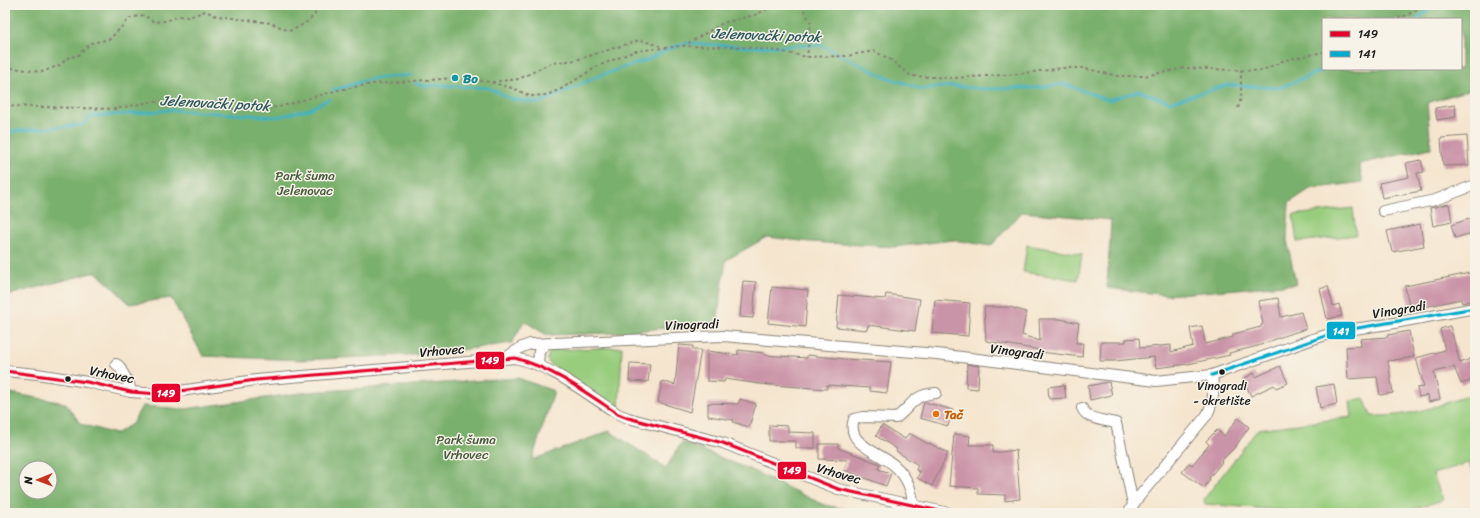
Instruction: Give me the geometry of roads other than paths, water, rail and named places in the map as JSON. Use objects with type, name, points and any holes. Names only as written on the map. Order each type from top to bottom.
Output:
[{"type":"street","points":[[1383,211],[1435,200],[1475,185]]},
{"type":"street","name":"Vinogradi","points":[[505,358],[522,347],[530,344],[723,336],[937,354],[1156,381],[1212,375],[1313,339],[1340,331],[1389,324],[1475,308]]},
{"type":"street","points":[[538,365],[539,351],[546,344]]},
{"type":"street","name":"Vrhovec","points":[[5,371],[37,374],[80,381],[131,392],[159,394],[256,380],[515,358],[538,365],[554,373],[618,414],[628,418],[722,443],[838,489],[949,513]]},
{"type":"street","points":[[116,364],[119,366],[129,384],[131,392]]},
{"type":"street","points":[[1131,508],[1207,415],[1212,406],[1214,392],[1212,375]]},
{"type":"street","points":[[913,504],[912,492],[904,476],[896,466],[858,442],[853,435],[852,426],[854,419],[863,417],[896,418],[915,399],[923,394],[936,393]]},
{"type":"street","points":[[1082,408],[1084,414],[1090,417],[1116,423],[1131,508]]},
{"type":"waterway","name":"Jelenovački potok","points":[[1418,18],[1436,5]]},
{"type":"waterway","name":"Jelenovački potok","points":[[415,83],[425,86],[441,85],[489,88],[511,99],[539,103],[601,75],[647,60],[671,48],[686,43],[750,47],[821,45],[883,76],[922,89],[953,86],[983,89],[1033,88],[1064,84],[1108,100],[1139,91],[1170,102],[1228,85],[1279,88],[1324,70]]},
{"type":"waterway","name":"Jelenovački potok","points":[[333,90],[371,79],[411,75]]},
{"type":"waterway","name":"Jelenovački potok","points":[[5,132],[83,125],[91,116],[171,110],[277,117],[310,109],[329,99]]},
{"type":"place","name":"Bo","points":[[455,78]]},
{"type":"place","name":"Vinogradi - okretište","points":[[1222,372]]},
{"type":"place","name":"Tač","points":[[936,414]]},
{"type":"park label","name":"Park šuma Jelenovac","points":[[305,182]]},
{"type":"park label","name":"Park šuma Vrhovec","points":[[466,446]]}]
